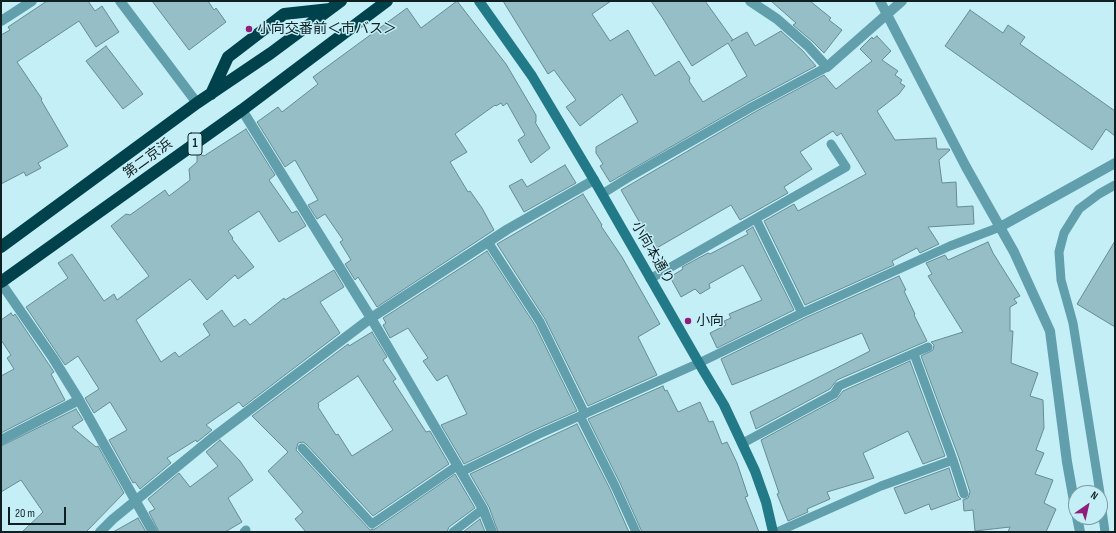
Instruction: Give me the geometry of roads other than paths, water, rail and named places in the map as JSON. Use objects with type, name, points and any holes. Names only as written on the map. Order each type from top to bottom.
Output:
[{"type":"highway","name":"第二京浜","points":[[1,247],[197,103],[211,95],[271,53],[341,1]]},
{"type":"highway","name":"第二京浜","points":[[1,283],[242,110],[387,1]]},
{"type":"highway","points":[[211,95],[228,57],[284,14],[331,9]]},
{"type":"street","points":[[1,21],[32,1]]},
{"type":"street","points":[[120,1],[197,103]]},
{"type":"street","name":"小向本通り","points":[[479,1],[532,76],[724,405],[755,471],[766,502],[773,532]]},
{"type":"street","points":[[750,1],[777,19],[808,46],[827,67],[902,1]]},
{"type":"street","points":[[880,1],[966,167],[1014,252],[1050,331],[1071,485]]},
{"type":"street","points":[[242,110],[371,318],[483,509],[492,532]]},
{"type":"street","points":[[1000,227],[1115,163]]},
{"type":"street","points":[[100,532],[135,500],[211,439],[371,318],[508,229],[594,180]]},
{"type":"street","points":[[1,283],[53,358],[79,400],[153,532]]},
{"type":"street","points":[[1,440],[79,400]]},
{"type":"lane","points":[[602,194],[750,108],[827,67]]},
{"type":"lane","points":[[650,279],[846,167],[831,144]]},
{"type":"lane","points":[[1099,485],[1072,323],[1061,280],[1059,252],[1064,233],[1079,209],[1099,194],[1115,185]]},
{"type":"lane","points":[[756,219],[802,313]]},
{"type":"lane","points":[[302,448],[372,524],[459,469],[699,363],[802,313],[950,246],[1000,227]]},
{"type":"lane","points":[[488,242],[540,322],[636,532]]},
{"type":"lane","points":[[743,443],[834,394],[839,386],[928,347]]},
{"type":"lane","points":[[914,354],[954,460],[964,494]]},
{"type":"lane","points":[[778,532],[881,486],[954,460]]},
{"type":"lane","points":[[453,532],[483,509]]},
{"type":"place","name":"小向交番前＜市バス＞","points":[[249,29]]},
{"type":"place","name":"小向","points":[[688,321]]}]
